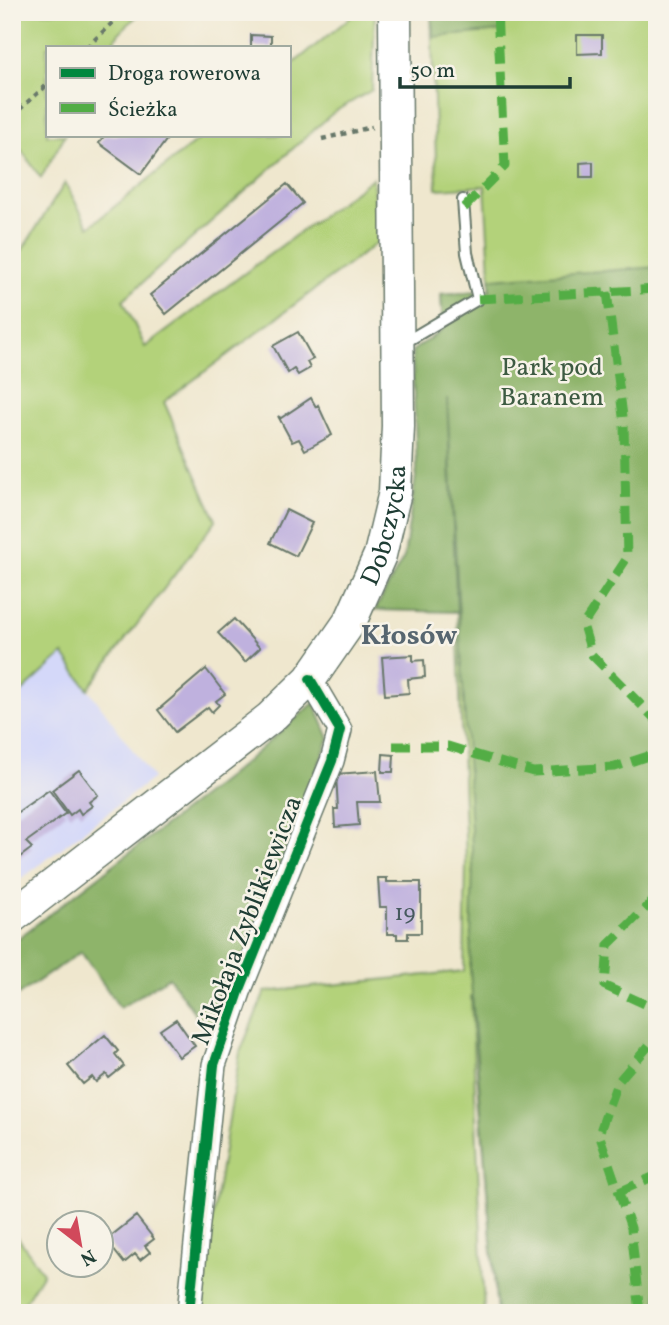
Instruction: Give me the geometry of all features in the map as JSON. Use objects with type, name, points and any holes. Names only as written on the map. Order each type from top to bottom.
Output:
[{"type":"main road","name":"Dobczycka","points":[[12,917],[270,718],[310,679],[329,655],[368,588],[396,492],[395,12]]},
{"type":"street","name":"Mikołaja Zyblikiewicza","points":[[189,1313],[214,1065],[239,992],[332,761],[340,730],[310,679]]},
{"type":"lane","points":[[397,347],[478,299],[467,253],[463,200]]},
{"type":"path","points":[[88,46],[124,12]]},
{"type":"path","points":[[12,116],[46,86]]},
{"type":"path","points":[[322,139],[363,128]]},
{"type":"shaded area","points":[[63,654],[153,778],[12,886],[12,701]]},
{"type":"green space","points":[[12,12],[141,12],[119,33],[112,46],[46,46],[46,136],[64,136],[41,178],[12,137]]},
{"type":"green space","points":[[357,12],[375,12],[372,90],[334,112],[123,300],[145,347],[373,178],[377,243],[164,402],[216,520],[88,689],[63,654],[12,701],[12,266],[65,183],[89,227],[203,136],[290,136],[290,66]]},
{"type":"green space","points":[[431,12],[657,12],[657,1313],[497,1313],[471,996],[484,1313],[202,1313],[208,1246],[240,1052],[265,992],[464,971],[466,862],[457,612],[461,611],[441,294],[491,290],[485,186],[437,189]]},
{"type":"green space","points":[[432,12],[504,12],[503,31],[433,37]]},
{"type":"green space","name":"Park pod Baranem","points":[[657,267],[657,1313],[497,1313],[470,969],[473,866],[447,399],[457,612],[375,610],[404,557],[417,469],[412,351],[443,329],[441,294],[490,291],[490,279]]},
{"type":"green space","points":[[314,703],[329,738],[213,1039],[169,977],[120,1008],[81,952],[12,999],[12,943],[229,776]]},
{"type":"green space","points":[[12,1229],[43,1273],[18,1313],[12,1313]]},
{"type":"building","points":[[251,35],[271,36],[271,46],[251,46]]},
{"type":"building","points":[[577,35],[602,35],[602,53],[577,54]]},
{"type":"building","points":[[104,136],[169,136],[141,174],[99,143]]},
{"type":"building","points":[[593,162],[593,177],[580,177],[580,163]]},
{"type":"building","points":[[287,184],[303,203],[166,314],[150,295]]},
{"type":"building","points":[[298,332],[313,359],[307,362],[310,368],[298,375],[294,369],[288,373],[273,346]]},
{"type":"building","points":[[311,398],[316,407],[318,405],[332,435],[305,450],[299,439],[292,442],[278,416],[281,418]]},
{"type":"building","points":[[286,510],[312,523],[296,556],[270,543]]},
{"type":"building","points":[[234,619],[260,648],[245,662],[218,633]]},
{"type":"building","points":[[413,655],[413,661],[424,660],[425,677],[408,679],[409,693],[385,695],[382,657]]},
{"type":"building","points":[[206,669],[225,694],[216,701],[219,705],[212,712],[208,707],[175,732],[158,710]]},
{"type":"building","points":[[383,754],[394,755],[393,772],[382,772]]},
{"type":"building","points":[[79,770],[98,795],[89,802],[92,806],[81,814],[78,809],[70,815],[52,790]]},
{"type":"building","points":[[377,771],[380,802],[357,802],[359,825],[335,827],[334,809],[338,809],[336,774]]},
{"type":"building","points":[[49,790],[66,813],[26,842],[32,848],[12,863],[12,816]]},
{"type":"building","points":[[378,878],[387,878],[387,882],[421,882],[421,933],[408,933],[408,939],[397,939],[397,934],[387,934],[387,907],[380,907]]},
{"type":"building","points":[[176,1019],[195,1046],[179,1057],[160,1030]]},
{"type":"building","points":[[105,1035],[118,1051],[115,1054],[124,1066],[109,1078],[106,1074],[96,1082],[92,1077],[83,1084],[68,1066]]},
{"type":"building","points":[[136,1216],[154,1239],[145,1246],[150,1252],[140,1260],[135,1254],[124,1263],[116,1253],[116,1232]]},
{"type":"marked path","points":[[464,208],[505,166],[497,12]]},
{"type":"marked path","points":[[478,299],[657,289]]},
{"type":"marked path","points":[[607,292],[624,424],[627,558],[583,625],[592,655],[657,721]]},
{"type":"marked path","points":[[393,746],[448,746],[533,772],[615,767],[657,753]]},
{"type":"marked path","points":[[657,897],[608,945],[605,986],[656,1009],[657,1017]]},
{"type":"marked path","points":[[640,1313],[631,1228],[599,1134],[617,1083],[657,1036]]},
{"type":"marked path","points":[[619,1192],[657,1175]]},
{"type":"cycle path","points":[[189,1313],[214,1065],[239,992],[332,761],[340,730],[310,679]]},
{"type":"district","name":"Kłosów","points":[[409,634]]}]
